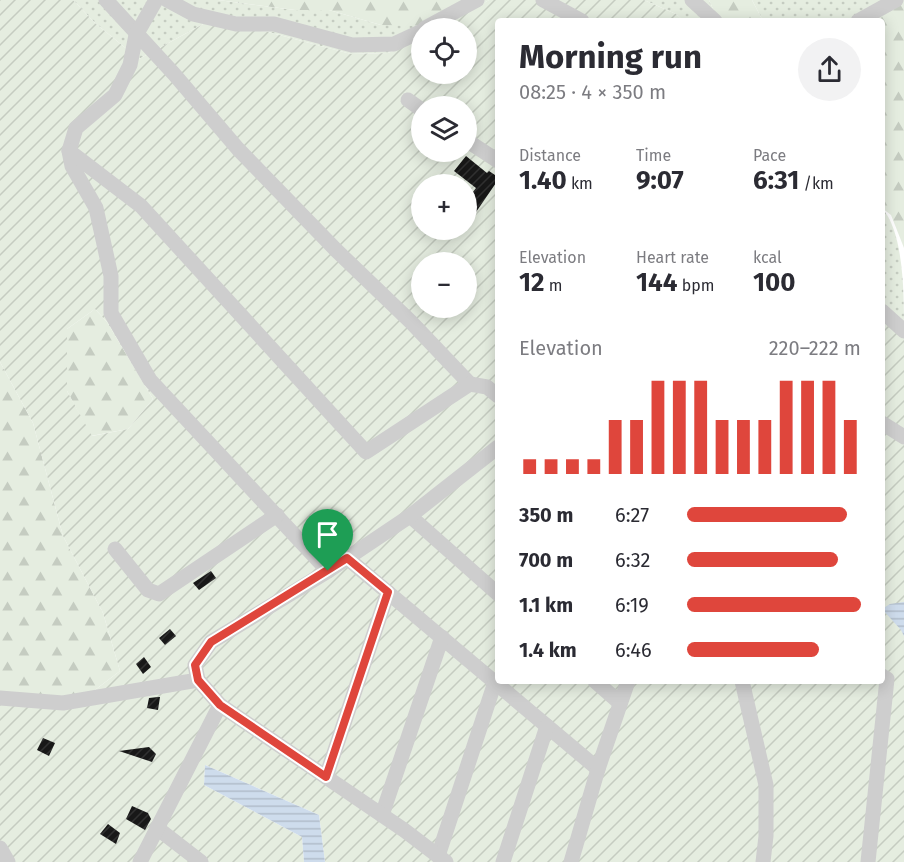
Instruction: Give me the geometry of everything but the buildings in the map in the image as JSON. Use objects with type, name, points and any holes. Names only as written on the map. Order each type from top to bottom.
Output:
[{"type":"street","points":[[106,0],[174,74],[238,149],[470,384],[494,387]]},
{"type":"street","points":[[156,0],[136,35],[130,65],[115,94],[75,128],[69,152],[72,166],[96,208],[111,276],[111,313],[150,380],[328,571]]},
{"type":"street","points":[[166,0],[193,14],[236,24],[274,24],[352,45],[394,44],[411,35]]},
{"type":"street","points":[[443,18],[477,0]]},
{"type":"street","points":[[543,0],[576,18]]},
{"type":"street","points":[[693,0],[712,18]]},
{"type":"street","points":[[863,18],[896,0]]},
{"type":"street","points":[[477,147],[495,159]]},
{"type":"street","points":[[69,152],[141,206],[366,452],[470,384]]},
{"type":"street","points":[[885,314],[904,331]]},
{"type":"street","points":[[885,425],[904,437]]},
{"type":"street","points":[[347,558],[495,682],[442,859],[382,815],[220,705],[198,680],[195,665],[211,642],[328,571],[347,558],[410,516],[495,449]]},
{"type":"street","points":[[115,549],[148,590],[159,594],[277,515]]},
{"type":"street","points":[[410,516],[495,591]]},
{"type":"street","points":[[326,777],[388,592]]},
{"type":"street","points":[[382,815],[441,637]]},
{"type":"street","points":[[868,862],[887,680],[885,678]]},
{"type":"street","points":[[0,698],[63,704],[198,680]]},
{"type":"street","points":[[497,684],[598,769]]},
{"type":"street","points":[[598,684],[620,704]]},
{"type":"street","points":[[571,862],[598,769],[627,684]]},
{"type":"street","points":[[743,684],[766,785],[766,836],[763,862]]},
{"type":"street","points":[[140,862],[220,705]]},
{"type":"street","points":[[503,862],[547,726]]},
{"type":"street","points":[[157,828],[201,862]]},
{"type":"street","points":[[0,848],[8,862]]},
{"type":"green space","points":[[0,0],[73,0],[95,23],[139,59],[205,23],[268,32],[351,54],[388,53],[411,43],[411,84],[477,84],[477,18],[458,18],[489,0],[644,0],[681,18],[495,18],[495,684],[885,684],[885,314],[904,331],[904,862],[325,862],[319,815],[205,765],[204,785],[302,837],[304,862],[0,862],[0,698],[83,699],[120,671],[103,613],[63,536],[33,423],[0,362]],"holes":[[[95,309],[107,322],[153,399],[128,429],[92,436],[67,391],[67,329]]]},
{"type":"green space","points":[[73,0],[218,0],[295,10],[329,10],[381,25],[468,0],[489,0],[458,18],[411,18],[411,43],[388,53],[351,54],[268,32],[205,23],[139,59],[95,23]]},
{"type":"green space","points":[[218,0],[468,0],[435,18],[411,18],[411,26],[381,25],[329,10],[295,10]]},
{"type":"green space","points":[[644,0],[709,0],[717,18],[681,18]]},
{"type":"green space","points":[[709,0],[752,0],[761,18],[717,18]]},
{"type":"green space","points":[[752,0],[896,0],[863,18],[761,18]]},
{"type":"green space","points":[[896,0],[904,0],[904,248],[891,215],[885,210],[885,18],[863,18]]},
{"type":"green space","points":[[885,213],[895,233],[899,248],[903,282],[904,331],[885,314]]},
{"type":"green space","points":[[95,309],[107,322],[153,399],[128,429],[91,436],[67,391],[67,329]]},
{"type":"green space","points":[[0,362],[33,423],[63,536],[103,613],[120,671],[83,699],[0,698]]},
{"type":"water","points":[[904,602],[904,636],[885,612],[885,607]]},
{"type":"water","points":[[205,765],[319,815],[325,862],[304,862],[302,837],[204,785]]},
{"type":"route","points":[[347,558],[388,592],[326,777],[220,705],[198,680],[195,665],[211,642],[328,571],[347,558]]}]
